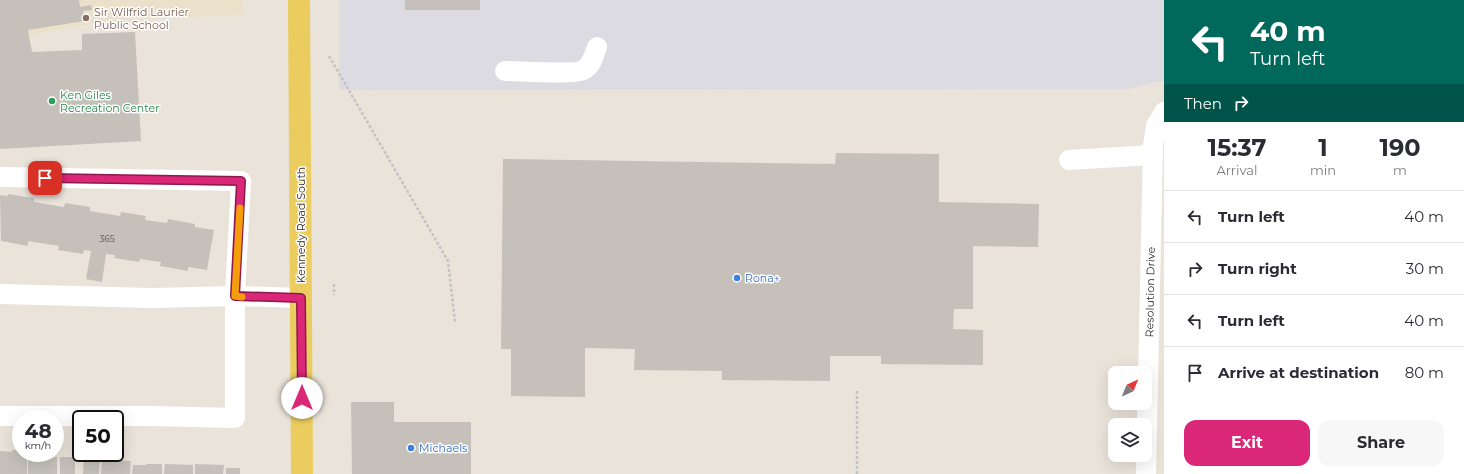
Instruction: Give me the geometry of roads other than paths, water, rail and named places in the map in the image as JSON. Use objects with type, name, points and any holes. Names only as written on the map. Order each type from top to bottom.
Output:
[{"type":"main road","name":"Kennedy Road South","points":[[299,0],[302,474]]},
{"type":"street","points":[[504,71],[583,71],[592,62],[597,47]]},
{"type":"street","name":"Resolution Drive","points":[[1146,474],[1153,145],[1156,126],[1164,112]]},
{"type":"street","points":[[1069,160],[1153,155]]},
{"type":"street","points":[[0,177],[241,181],[235,296],[234,418],[153,416],[0,416]]},
{"type":"street","points":[[0,294],[152,298],[235,296],[301,298]]},
{"type":"place","name":"Sir Wilfrid Laurier Public School","points":[[86,18]]},
{"type":"place","name":"Ken Giles Recreation Center","points":[[52,101]]},
{"type":"place","name":"Rona+","points":[[737,278]]},
{"type":"place","name":"Michaels","points":[[411,448]]}]
